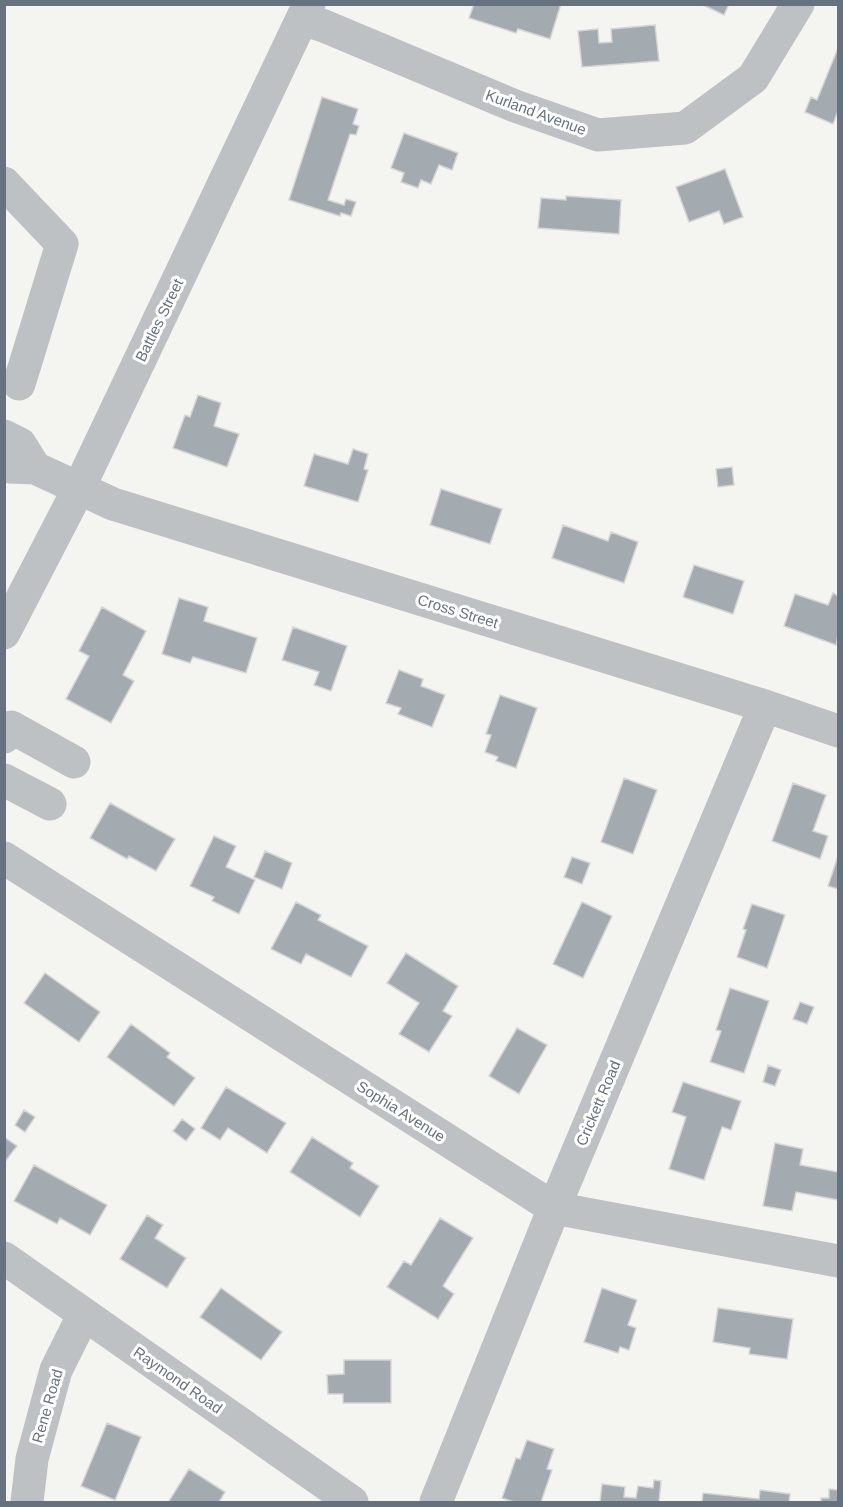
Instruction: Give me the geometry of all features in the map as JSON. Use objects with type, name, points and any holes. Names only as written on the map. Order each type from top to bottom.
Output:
[{"type":"street","name":"Kurland Avenue","points":[[306,12],[324,26],[515,106],[598,135],[685,129],[753,78],[798,4]]},
{"type":"street","name":"Battles Street","points":[[4,633],[79,488],[306,12]]},
{"type":"street","points":[[4,183],[62,244],[20,384]]},
{"type":"street","points":[[4,436],[20,444],[20,466]]},
{"type":"street","name":"Cross Street","points":[[20,466],[79,488],[113,504],[765,706],[838,731]]},
{"type":"street","name":"Crickett Road","points":[[435,1503],[554,1208],[765,706]]},
{"type":"street","points":[[4,737],[11,727],[74,762]]},
{"type":"street","points":[[4,780],[50,804]]},
{"type":"street","name":"Sophia Avenue","points":[[4,858],[554,1208],[838,1261]]},
{"type":"street","name":"Raymond Road","points":[[4,1258],[352,1503]]},
{"type":"street","name":"Rene Road","points":[[27,1503],[32,1459],[56,1370],[84,1314]]},
{"type":"building","points":[[474,4],[561,4],[550,39],[518,29],[516,33],[469,18]]},
{"type":"building","points":[[701,4],[729,4],[724,15]]},
{"type":"building","points":[[655,25],[659,61],[582,67],[578,31],[598,29],[599,43],[612,42],[611,29]]},
{"type":"building","points":[[838,48],[838,111],[833,124],[805,112],[811,97],[817,100]]},
{"type":"building","points":[[322,97],[358,109],[353,124],[359,126],[356,135],[350,134],[328,200],[344,205],[346,199],[356,202],[351,216],[341,213],[340,216],[289,200]]},
{"type":"building","points":[[404,133],[458,153],[452,170],[439,165],[431,184],[421,180],[418,188],[401,182],[404,173],[391,168]]},
{"type":"building","points":[[725,169],[743,217],[724,224],[719,211],[689,222],[676,187]]},
{"type":"building","points":[[566,196],[621,200],[619,234],[538,228],[541,198],[566,200]]},
{"type":"building","points":[[198,395],[221,403],[214,426],[239,434],[227,467],[173,448],[185,415],[190,417]]},
{"type":"building","points":[[353,449],[368,454],[364,469],[368,470],[358,502],[304,486],[314,454],[348,464]]},
{"type":"building","points":[[732,467],[734,485],[718,487],[716,469]]},
{"type":"building","points":[[441,489],[502,509],[490,544],[430,525]]},
{"type":"building","points":[[563,525],[608,541],[611,532],[638,542],[624,583],[552,558]]},
{"type":"building","points":[[694,565],[744,581],[733,614],[683,597]]},
{"type":"building","points":[[833,593],[838,596],[836,645],[784,626],[795,594],[828,605]]},
{"type":"building","points":[[179,598],[208,607],[204,621],[257,638],[246,673],[193,657],[190,663],[162,654]]},
{"type":"building","points":[[102,607],[146,631],[123,675],[134,681],[111,723],[66,699],[89,656],[79,651]]},
{"type":"building","points":[[293,627],[347,646],[331,691],[314,685],[319,672],[282,660]]},
{"type":"building","points":[[399,670],[423,679],[421,686],[445,695],[432,727],[398,714],[401,708],[386,703]]},
{"type":"building","points":[[500,695],[537,708],[516,768],[496,761],[498,757],[485,752],[491,735],[486,734]]},
{"type":"building","points":[[624,778],[657,790],[633,854],[601,842]]},
{"type":"building","points":[[793,783],[826,795],[813,831],[828,836],[820,859],[772,841]]},
{"type":"building","points":[[110,803],[175,839],[156,871],[129,856],[127,859],[90,838]]},
{"type":"building","points":[[214,836],[236,846],[226,867],[255,880],[239,914],[212,901],[214,897],[190,886]]},
{"type":"building","points":[[265,851],[292,863],[282,889],[254,877]]},
{"type":"building","points":[[572,857],[590,863],[582,884],[564,877]]},
{"type":"building","points":[[838,860],[838,889],[828,886]]},
{"type":"building","points":[[296,902],[321,915],[318,920],[368,946],[351,977],[306,954],[301,964],[271,949]]},
{"type":"building","points":[[582,902],[612,916],[583,978],[553,964]]},
{"type":"building","points":[[752,904],[785,915],[767,968],[737,957],[746,930],[743,929]]},
{"type":"building","points":[[406,953],[458,986],[443,1011],[452,1016],[429,1052],[399,1034],[419,1003],[387,983]]},
{"type":"building","points":[[45,973],[100,1012],[79,1042],[24,1003]]},
{"type":"building","points":[[730,988],[769,1001],[744,1073],[710,1062],[721,1031],[716,1030]]},
{"type":"building","points":[[800,1002],[814,1007],[807,1024],[793,1019]]},
{"type":"building","points":[[131,1024],[170,1053],[167,1057],[195,1078],[174,1106],[107,1057]]},
{"type":"building","points":[[517,1028],[547,1045],[519,1094],[489,1076]]},
{"type":"building","points":[[768,1065],[781,1070],[775,1086],[763,1082]]},
{"type":"building","points":[[683,1082],[741,1101],[731,1130],[722,1127],[704,1180],[669,1169],[686,1117],[672,1112]]},
{"type":"building","points":[[226,1087],[286,1123],[267,1153],[228,1128],[220,1140],[201,1128]]},
{"type":"building","points":[[24,1110],[35,1117],[25,1132],[15,1125]]},
{"type":"building","points":[[182,1119],[195,1129],[186,1141],[173,1131]]},
{"type":"building","points":[[4,1137],[17,1146],[4,1163]]},
{"type":"building","points":[[312,1137],[353,1163],[350,1168],[379,1186],[360,1217],[290,1172]]},
{"type":"building","points":[[775,1143],[803,1149],[800,1165],[838,1172],[838,1200],[796,1192],[792,1211],[763,1206]]},
{"type":"building","points":[[34,1165],[107,1205],[90,1235],[60,1218],[57,1224],[14,1201]]},
{"type":"building","points":[[147,1215],[163,1225],[155,1238],[186,1258],[167,1288],[120,1259]]},
{"type":"building","points":[[440,1218],[473,1238],[443,1286],[454,1294],[438,1319],[387,1287],[404,1261],[411,1265]]},
{"type":"building","points":[[221,1288],[282,1332],[261,1360],[200,1317]]},
{"type":"building","points":[[602,1288],[637,1300],[628,1325],[636,1328],[629,1350],[620,1347],[618,1353],[584,1342]]},
{"type":"building","points":[[718,1308],[793,1319],[787,1359],[749,1354],[750,1348],[713,1342]]},
{"type":"building","points":[[344,1360],[391,1360],[391,1403],[343,1403],[343,1394],[328,1394],[327,1375],[344,1374]]},
{"type":"building","points":[[107,1423],[141,1437],[115,1500],[81,1486]]},
{"type":"building","points":[[527,1440],[554,1449],[547,1469],[552,1470],[541,1502],[514,1502],[502,1498],[516,1458],[520,1459]]},
{"type":"building","points":[[189,1469],[225,1492],[219,1502],[169,1501]]},
{"type":"building","points":[[654,1480],[661,1481],[659,1502],[600,1502],[602,1484],[625,1487],[624,1497],[636,1498],[638,1486],[653,1488]]},
{"type":"building","points":[[829,1489],[838,1490],[838,1502],[821,1502],[821,1498],[829,1498]]},
{"type":"building","points":[[760,1490],[790,1494],[789,1502],[702,1502],[703,1493],[759,1499]]}]
